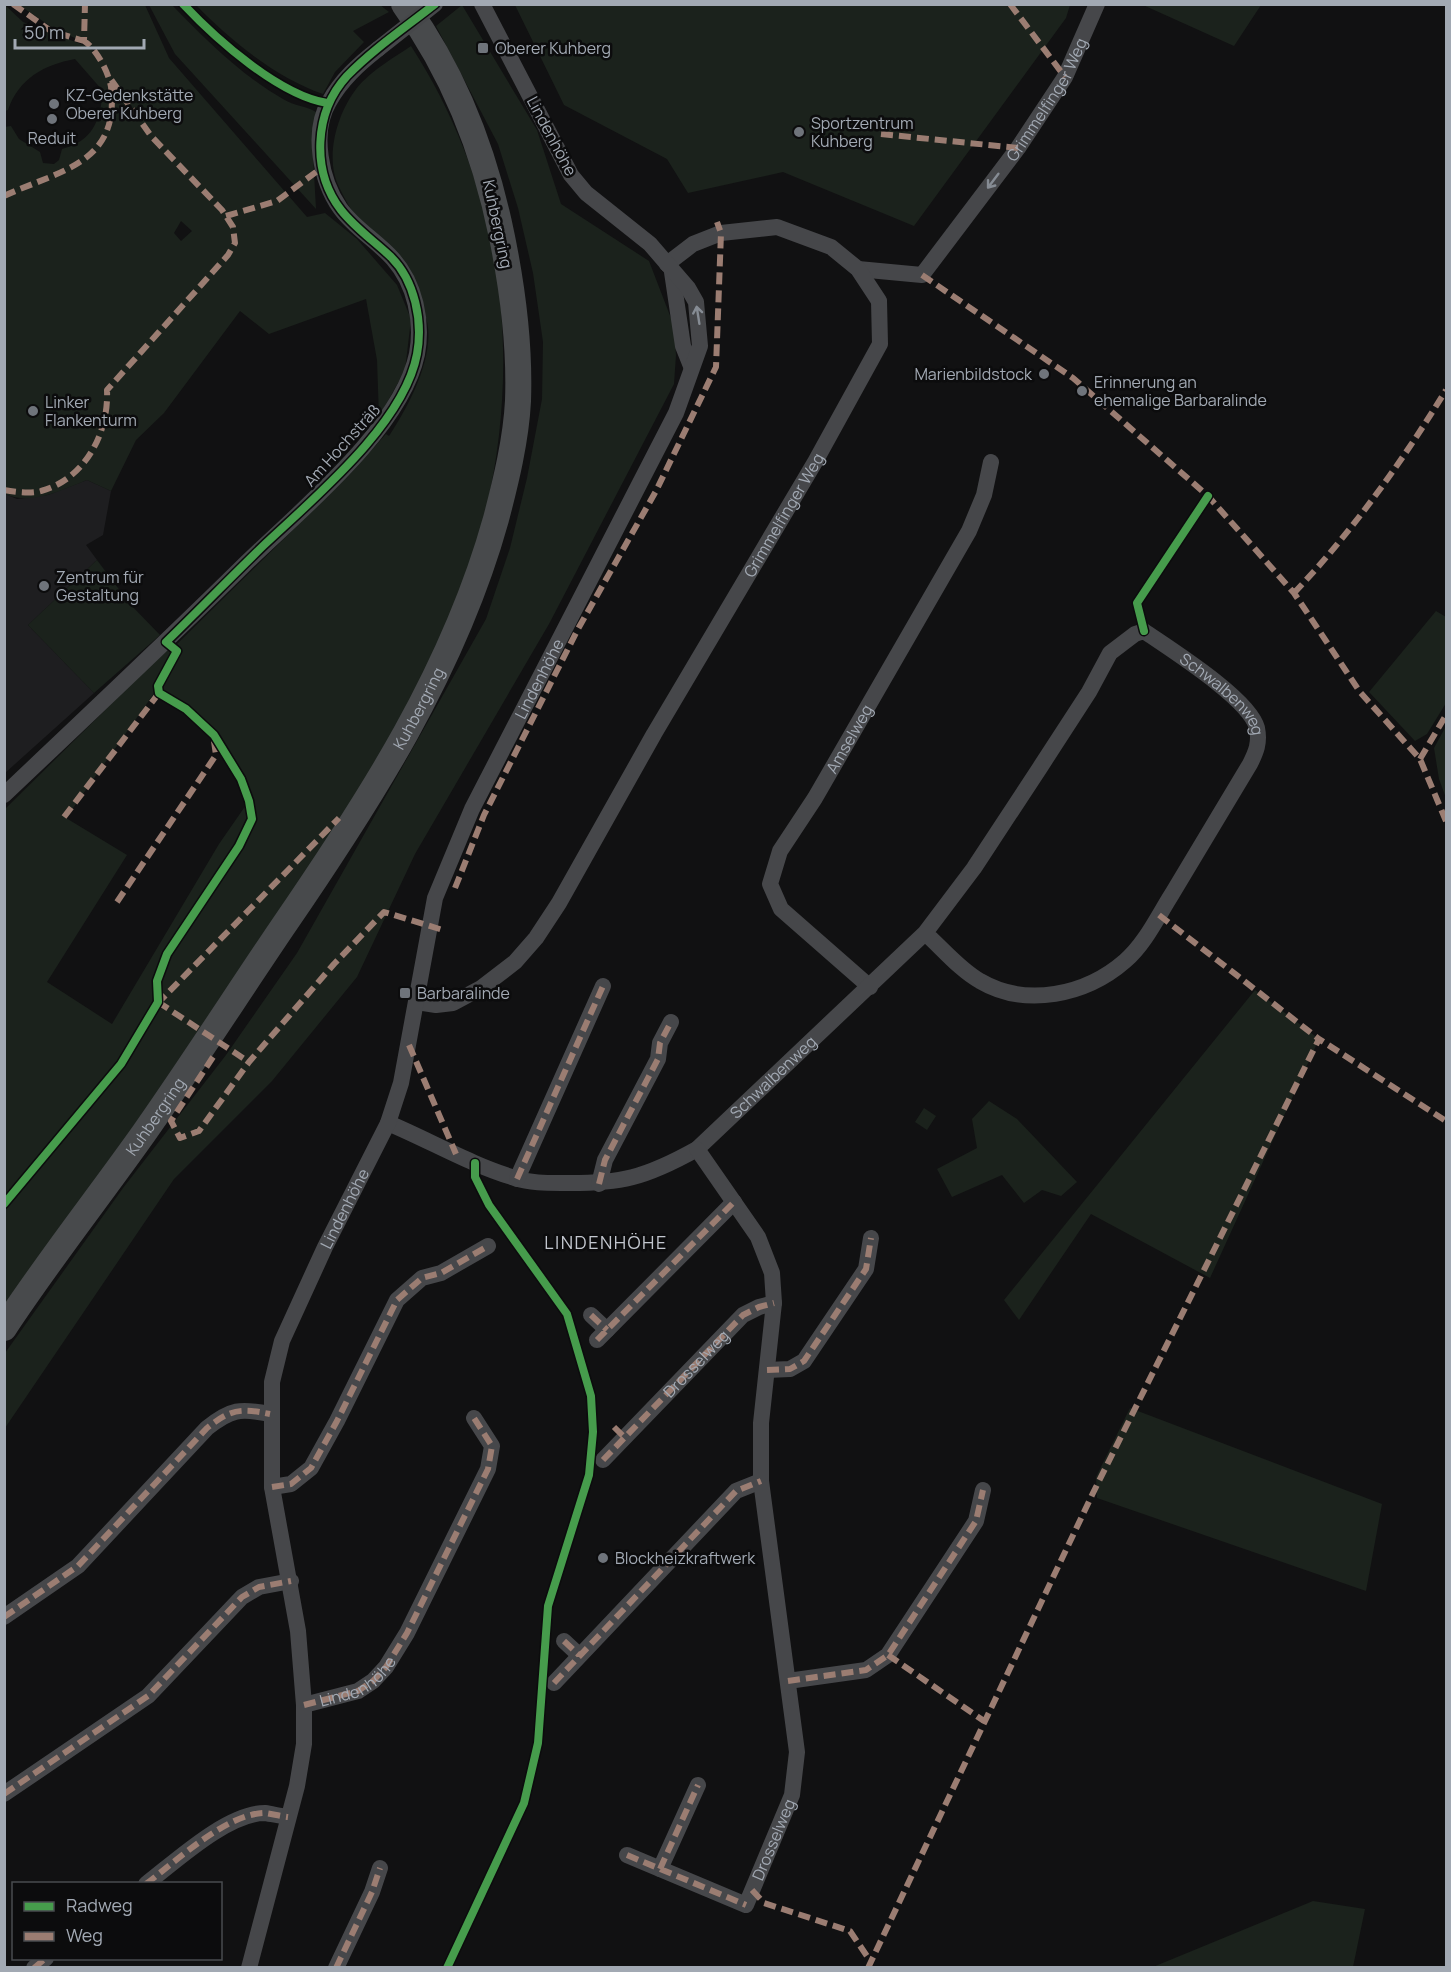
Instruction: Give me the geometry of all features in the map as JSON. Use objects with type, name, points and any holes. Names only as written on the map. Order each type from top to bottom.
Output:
[{"type":"main road","name":"Kuhbergring","points":[[4,1328],[145,1131],[330,858],[397,753],[457,635],[485,557],[505,484],[518,403],[511,283],[492,189],[474,132],[457,94],[404,4]]},
{"type":"street","name":"Am Hochsträß","points":[[4,795],[169,639],[345,466],[376,433],[408,382],[417,354],[419,326],[411,286],[393,259],[341,209],[328,183],[320,141],[327,104],[346,77],[378,48],[435,4]]},
{"type":"street","name":"Lindenhöhe","points":[[249,1968],[297,1786],[303,1744],[304,1705],[298,1631],[291,1581],[272,1487],[270,1413],[272,1382],[282,1341],[325,1247],[388,1123],[401,1083],[417,1002],[428,927],[450,857],[472,809],[676,413],[700,346],[696,302],[688,288],[634,229],[586,193],[571,175],[482,4]]},
{"type":"street","name":"Grimmelfinger Weg","points":[[858,269],[922,275],[1018,148],[1065,77],[1097,4]]},
{"type":"street","name":"Grimmelfinger Weg","points":[[417,1002],[436,1005],[453,1003],[481,988],[515,962],[536,938],[559,903],[665,715],[815,462],[880,344],[879,301],[858,269],[831,247],[777,227],[722,232],[693,244],[670,268]]},
{"type":"street","name":"Amselweg","points":[[870,987],[781,909],[770,884],[780,851],[815,798],[969,531],[984,495],[991,462]]},
{"type":"street","name":"Schwalbenweg","points":[[388,1123],[474,1163],[517,1179],[534,1182],[599,1184],[639,1178],[697,1149],[925,933],[974,868],[1089,692],[1110,653],[1135,634],[1144,631],[1206,674],[1243,707],[1257,726],[1259,744],[1250,764],[1159,915],[1126,961],[1102,978],[1073,991],[1042,996],[1008,993],[979,981],[925,933]]},
{"type":"street","points":[[517,1179],[603,986]]},
{"type":"street","points":[[599,1184],[605,1160],[658,1059],[660,1043],[671,1022]]},
{"type":"street","name":"Drosselweg","points":[[627,1855],[746,1905],[792,1795],[797,1752],[761,1481],[761,1423],[774,1304],[772,1273],[766,1252],[697,1149]]},
{"type":"street","points":[[591,1315],[602,1335],[734,1202]]},
{"type":"street","points":[[766,1370],[790,1369],[804,1361],[866,1269],[871,1238]]},
{"type":"street","points":[[272,1487],[291,1484],[311,1468],[397,1300],[422,1278],[441,1273],[488,1246]]},
{"type":"street","name":"Drosselweg","points":[[603,1460],[620,1433],[743,1315],[759,1307],[774,1304]]},
{"type":"street","points":[[4,1617],[78,1566],[207,1428],[224,1415],[244,1409],[270,1413]]},
{"type":"street","name":"Lindenhöhe","points":[[304,1705],[358,1692],[373,1682],[386,1667],[407,1633],[488,1468],[492,1446],[474,1418]]},
{"type":"street","points":[[554,1683],[736,1491],[761,1481]]},
{"type":"street","points":[[788,1681],[866,1670],[888,1655],[976,1521],[983,1490]]},
{"type":"street","points":[[4,1794],[148,1696],[242,1597],[259,1587],[291,1581]]},
{"type":"street","points":[[564,1641],[579,1655]]},
{"type":"street","points":[[660,1869],[698,1785]]},
{"type":"street","points":[[150,1882],[214,1833],[237,1820],[263,1813],[288,1817]]},
{"type":"street","points":[[336,1968],[372,1892],[380,1868]]},
{"type":"shaded area","points":[[1261,4],[1234,46],[1143,5]]},
{"type":"shaded area","points":[[5,5],[23,22],[86,46],[101,56],[86,43],[53,28],[19,5],[145,5],[169,58],[307,217],[325,213],[357,239],[397,285],[411,319],[405,370],[379,417],[377,360],[366,299],[269,334],[240,311],[164,413],[136,440],[111,491],[87,480],[57,492],[36,497],[15,497],[5,494],[4,127],[11,126],[19,139],[40,152],[43,163],[54,164],[59,160],[62,149],[81,141],[93,128],[100,112],[103,91],[75,59],[53,65],[34,75],[19,89],[8,110],[5,111]],"holes":[[[181,221],[192,231],[181,241],[174,233]]]},
{"type":"shaded area","points":[[149,5],[172,5],[238,68],[287,101],[318,113],[313,155],[316,209],[175,54]]},
{"type":"shaded area","points":[[196,5],[380,5],[389,12],[353,31],[364,42],[335,72],[323,94],[288,78],[255,57]]},
{"type":"shaded area","points":[[462,5],[537,130],[561,204],[649,261],[674,326],[676,355],[674,384],[549,624],[415,854],[357,977],[272,1081],[174,1179],[5,1428],[5,1353],[123,1188],[226,1055],[297,953],[486,619],[510,548],[527,478],[542,399],[543,342],[533,273],[518,208],[498,144],[436,26]]},
{"type":"shaded area","name":"Sportzentrum Kuhberg","points":[[515,5],[1070,5],[1066,18],[914,226],[783,172],[688,193],[667,159],[564,105]]},
{"type":"shaded area","points":[[411,46],[448,112],[475,181],[493,253],[502,325],[502,398],[494,472],[477,544],[443,640],[381,754],[265,934],[5,1315],[5,1210],[124,1066],[162,1003],[161,982],[171,956],[243,848],[256,820],[253,800],[244,778],[217,733],[188,706],[163,692],[162,687],[182,650],[176,645],[352,472],[386,434],[389,436],[420,377],[428,343],[428,327],[424,312],[417,299],[362,227],[339,187],[333,164],[334,138],[342,113],[354,92],[373,73]]},
{"type":"shaded area","points":[[87,480],[111,491],[103,535],[86,545],[97,560],[28,625],[94,693],[5,773],[5,494],[17,499],[48,495]]},
{"type":"shaded area","points":[[97,560],[130,604],[160,635],[94,693],[28,625]]},
{"type":"shaded area","points":[[1436,611],[1446,617],[1446,703],[1427,734],[1415,741],[1369,692]]},
{"type":"shaded area","points":[[169,647],[174,652],[155,685],[155,692],[66,818],[127,855],[47,982],[112,1024],[219,844],[246,805],[248,819],[236,844],[164,952],[153,981],[154,1003],[117,1061],[5,1198],[5,809]]},
{"type":"shaded area","points":[[1446,726],[1446,798],[1439,779],[1434,748]]},
{"type":"shaded area","points":[[1255,990],[1319,1039],[1210,1278],[1091,1214],[1019,1320],[1004,1300]]},
{"type":"shaded area","points":[[989,1101],[1017,1119],[1077,1182],[1061,1196],[1042,1190],[1024,1203],[1002,1175],[952,1197],[937,1169],[977,1148],[972,1119]]},
{"type":"shaded area","points":[[924,1108],[936,1116],[927,1130],[915,1122]]},
{"type":"shaded area","points":[[1130,1408],[1382,1504],[1366,1591],[1097,1498],[1096,1477]]},
{"type":"shaded area","points":[[1313,1901],[1365,1909],[1353,1967],[1153,1967]]},
{"type":"marked path","points":[[13,4],[51,31],[84,41]]},
{"type":"marked path","points":[[4,196],[82,161],[96,148],[106,133],[111,113],[111,87],[101,61],[89,44],[84,41],[85,4]]},
{"type":"marked path","points":[[1010,4],[1065,77]]},
{"type":"marked path","points":[[4,490],[28,493],[41,491],[57,485],[82,465],[99,438],[107,406],[107,390],[228,255],[235,243],[233,227],[222,210],[151,136],[110,78]]},
{"type":"marked path","points":[[881,134],[1018,148]]},
{"type":"marked path","points":[[226,216],[277,201],[324,166]]},
{"type":"marked path","points":[[455,888],[484,815],[578,629],[656,491],[716,367],[721,233],[717,222]]},
{"type":"marked path","points":[[922,275],[1073,378],[1208,496],[1294,593],[1360,692],[1420,759],[1446,821]]},
{"type":"marked path","points":[[1294,593],[1336,546],[1375,496],[1412,444],[1446,390]]},
{"type":"marked path","points":[[64,817],[159,693]]},
{"type":"marked path","points":[[1420,759],[1446,715]]},
{"type":"marked path","points":[[117,902],[216,755],[214,741]]},
{"type":"marked path","points":[[157,1004],[339,818]]},
{"type":"marked path","points":[[213,1057],[171,1121],[180,1138],[199,1131],[249,1062],[334,964],[384,912],[446,931]]},
{"type":"marked path","points":[[1159,915],[1319,1039]]},
{"type":"marked path","points":[[517,1179],[603,986]]},
{"type":"marked path","points":[[158,1002],[249,1062]]},
{"type":"marked path","points":[[599,1184],[605,1160],[658,1059],[660,1043],[671,1022]]},
{"type":"marked path","points":[[868,1968],[1093,1493],[1319,1039],[1446,1121]]},
{"type":"marked path","points":[[409,1045],[456,1154]]},
{"type":"marked path","points":[[597,1340],[734,1202]]},
{"type":"marked path","points":[[767,1370],[790,1369],[804,1361],[866,1269],[871,1238]]},
{"type":"marked path","points":[[272,1487],[291,1484],[311,1468],[397,1300],[422,1278],[441,1273],[488,1246]]},
{"type":"marked path","points":[[603,1460],[743,1315],[774,1303]]},
{"type":"marked path","points":[[591,1315],[607,1330]]},
{"type":"marked path","points":[[4,1617],[78,1566],[207,1428],[223,1417],[236,1412],[251,1411],[270,1414]]},
{"type":"marked path","points":[[304,1705],[358,1691],[373,1681],[386,1667],[407,1633],[488,1469],[492,1446],[474,1418]]},
{"type":"marked path","points":[[614,1427],[625,1438]]},
{"type":"marked path","points":[[554,1683],[736,1491],[761,1481]]},
{"type":"marked path","points":[[788,1681],[866,1670],[888,1655],[976,1521],[983,1490]]},
{"type":"marked path","points":[[4,1794],[148,1696],[242,1597],[259,1587],[291,1581]]},
{"type":"marked path","points":[[564,1641],[579,1655]]},
{"type":"marked path","points":[[888,1655],[984,1721]]},
{"type":"marked path","points":[[660,1869],[698,1785]]},
{"type":"marked path","points":[[148,1882],[202,1840],[234,1821],[250,1815],[265,1813],[288,1817]]},
{"type":"marked path","points":[[627,1855],[746,1905]]},
{"type":"marked path","points":[[336,1968],[372,1892],[380,1868]]},
{"type":"marked path","points":[[752,1890],[764,1903],[850,1931],[871,1962]]},
{"type":"marked path","points":[[34,1968],[44,1960]]},
{"type":"cycle path","points":[[183,4],[213,34],[269,78],[308,98],[327,103]]},
{"type":"cycle path","points":[[4,1204],[121,1064],[158,1002],[157,981],[167,954],[239,846],[252,819],[249,801],[241,779],[214,735],[186,709],[159,693],[158,686],[177,651],[166,642],[263,546],[331,483],[376,433],[395,407],[409,380],[419,341],[418,315],[411,290],[406,278],[391,257],[346,217],[331,195],[321,160],[320,142],[328,107],[336,90],[347,76],[379,47],[435,4]]},
{"type":"cycle path","points":[[1144,631],[1137,603],[1208,496]]},
{"type":"cycle path","points":[[447,1968],[524,1803],[538,1743],[548,1606],[589,1475],[593,1432],[591,1396],[567,1314],[489,1205],[475,1177],[475,1163]]},
{"type":"place","name":"Oberer Kuhberg","points":[[483,48]]},
{"type":"place","name":"KZ-Gedenkstätte Oberer Kuhberg","points":[[54,104]]},
{"type":"place","name":"Reduit","points":[[52,119]]},
{"type":"place","name":"Sportzentrum Kuhberg","points":[[799,132]]},
{"type":"place","name":"Marienbildstock","points":[[1044,374]]},
{"type":"place","name":"Erinnerung an ehemalige Barbaralinde","points":[[1082,391]]},
{"type":"place","name":"Linker Flankenturm","points":[[33,411]]},
{"type":"place","name":"Zentrum für Gestaltung","points":[[44,586]]},
{"type":"place","name":"Barbaralinde","points":[[405,993]]},
{"type":"place","name":"Blockheizkraftwerk","points":[[603,1558]]},
{"type":"district","name":"LINDENHÖHE","points":[[606,1242]]}]
